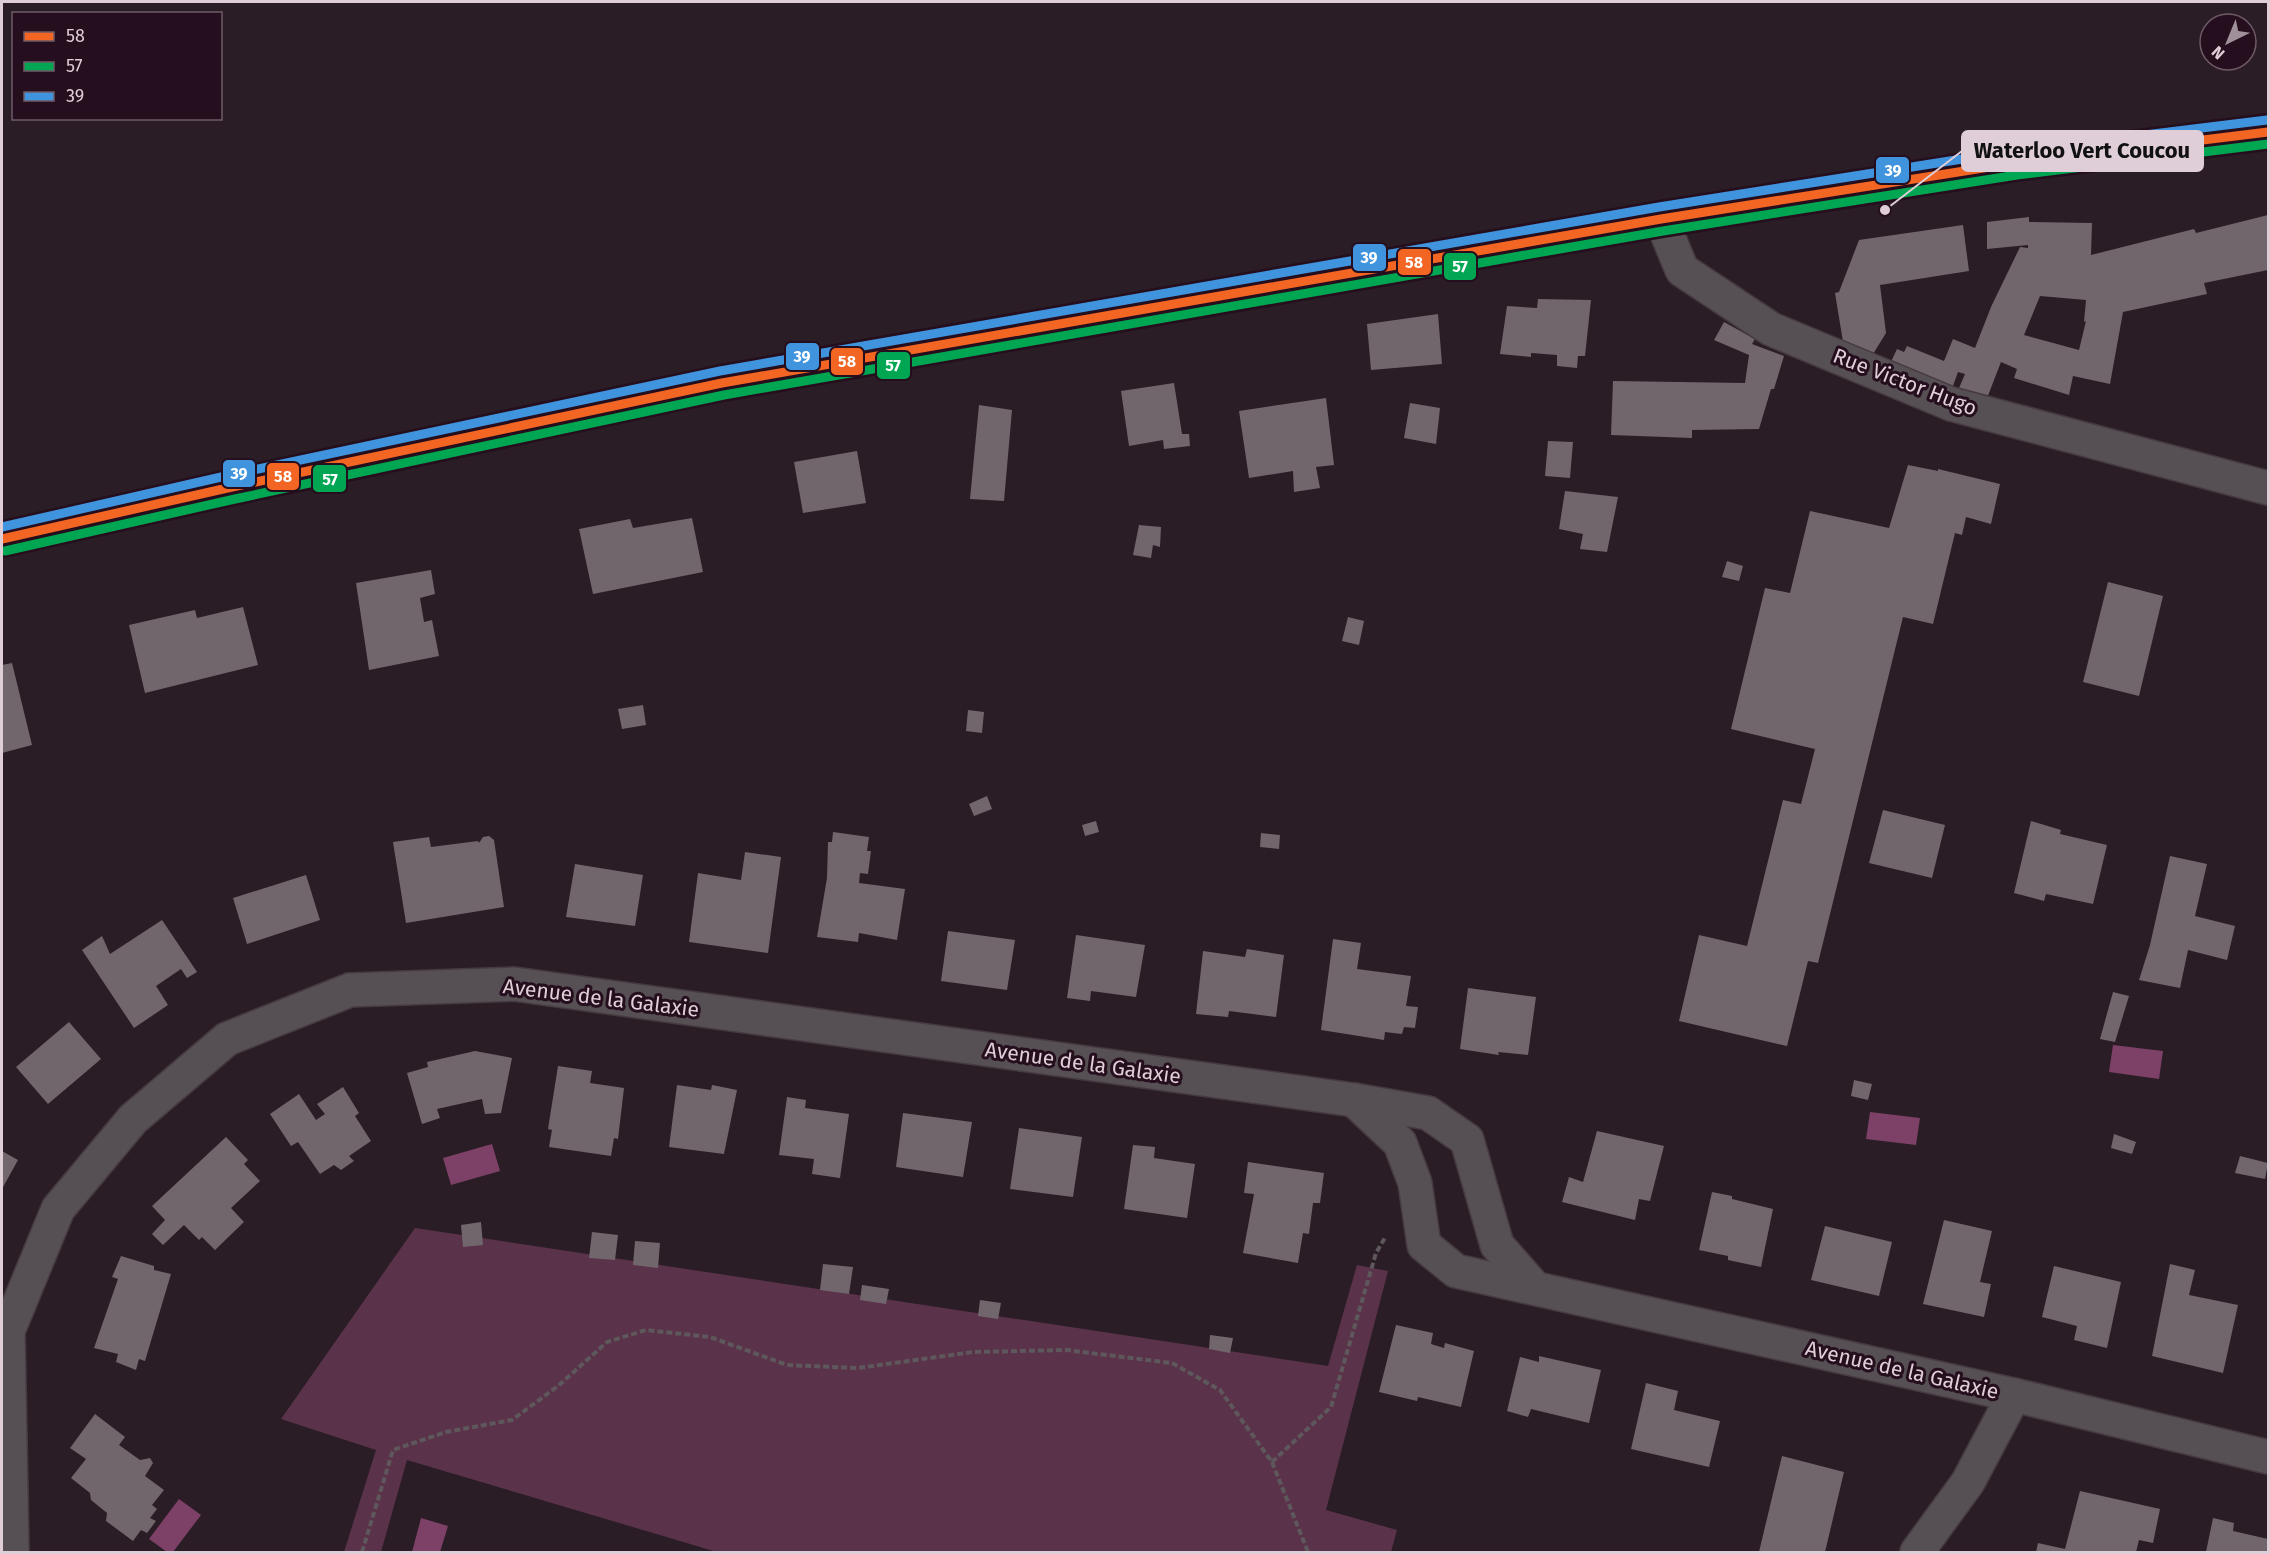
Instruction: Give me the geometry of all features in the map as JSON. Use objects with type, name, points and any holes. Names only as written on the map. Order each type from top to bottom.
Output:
[{"type":"main road","points":[[2,539],[232,487],[722,383],[1661,219],[2014,164],[2268,132]]},
{"type":"street","name":"Rue Victor Hugo","points":[[1661,219],[1682,270],[1771,329],[1951,404],[2268,488]]},
{"type":"street","name":"Avenue de la Galaxie","points":[[14,1551],[8,1330],[58,1209],[133,1119],[227,1039],[350,990],[514,984],[1354,1100],[1428,1113],[1467,1140],[1497,1245],[1534,1287]]},
{"type":"street","name":"Avenue de la Galaxie","points":[[1354,1100],[1400,1143],[1415,1183],[1424,1245],[1456,1271],[2014,1395],[2268,1457]]},
{"type":"street","points":[[1917,1552],[1968,1482],[2014,1395]]},
{"type":"path","points":[[1272,1462],[1331,1407],[1376,1254],[1387,1233]]},
{"type":"path","points":[[362,1552],[393,1450],[446,1432],[512,1420],[558,1386],[607,1342],[646,1330],[710,1337],[787,1365],[858,1368],[973,1352],[1066,1350],[1172,1363],[1220,1390],[1272,1462],[1308,1552]]},
{"type":"shaded area","points":[[2113,1045],[2163,1051],[2159,1079],[2109,1072]]},
{"type":"shaded area","points":[[1870,1112],[1920,1118],[1916,1145],[1866,1139]]},
{"type":"shaded area","points":[[492,1144],[500,1171],[451,1185],[443,1158]]},
{"type":"shaded area","points":[[415,1228],[1328,1366],[1357,1265],[1388,1271],[1326,1510],[1397,1530],[1391,1552],[717,1552],[407,1460],[381,1552],[344,1552],[376,1450],[281,1419]]},
{"type":"shaded area","points":[[179,1499],[201,1515],[173,1552],[167,1552],[149,1539]]},
{"type":"shaded area","points":[[421,1518],[448,1526],[440,1552],[412,1552]]},
{"type":"building","points":[[2268,215],[2268,270],[2204,283],[2207,294],[2123,312],[2110,384],[2073,376],[2069,395],[2014,378],[2017,369],[2001,362],[1984,406],[1956,395],[1965,374],[1958,372],[1950,394],[1889,366],[1897,349],[1904,352],[1907,346],[1944,361],[1953,339],[1975,348],[1991,307],[2020,247],[2028,248],[2028,245],[1987,249],[1987,222],[2029,217],[2029,222],[2092,223],[2091,255],[2194,229],[2196,233]],"holes":[[[2040,296],[2086,300],[2084,322],[2086,321],[2079,350],[2024,335]]]},
{"type":"building","points":[[1963,225],[1969,271],[1880,285],[1886,333],[1870,359],[1844,348],[1835,293],[1839,292],[1859,240]]},
{"type":"building","points":[[1538,299],[1591,300],[1585,356],[1578,356],[1577,368],[1557,366],[1557,355],[1531,353],[1531,357],[1500,354],[1507,306],[1537,308]]},
{"type":"building","points":[[1438,314],[1442,364],[1371,370],[1367,324]]},
{"type":"building","points":[[1724,322],[1755,339],[1752,344],[1784,356],[1759,429],[1692,430],[1692,438],[1611,435],[1613,381],[1745,383],[1749,355],[1714,340]]},
{"type":"building","points":[[1174,383],[1182,434],[1189,434],[1190,446],[1164,449],[1163,440],[1129,446],[1121,391]]},
{"type":"building","points":[[1326,398],[1334,465],[1316,467],[1320,488],[1294,492],[1293,471],[1249,478],[1239,411]]},
{"type":"building","points":[[1410,403],[1440,408],[1436,444],[1404,438]]},
{"type":"building","points":[[979,405],[1012,410],[1004,501],[970,499]]},
{"type":"building","points":[[1548,441],[1573,442],[1570,478],[1545,476]]},
{"type":"building","points":[[857,451],[866,503],[803,513],[794,462]]},
{"type":"building","points":[[1908,465],[1938,471],[1938,469],[2000,484],[1991,524],[1966,517],[1962,535],[1955,533],[1933,624],[1903,617],[1818,963],[1808,961],[1787,1046],[1679,1021],[1699,935],[1747,946],[1783,800],[1801,804],[1815,749],[1731,729],[1765,588],[1790,593],[1810,511],[1889,528]]},
{"type":"building","points":[[1565,491],[1618,497],[1607,552],[1580,549],[1583,534],[1559,529]]},
{"type":"building","points":[[692,518],[703,572],[593,594],[579,529],[630,519],[633,528]]},
{"type":"building","points":[[1139,525],[1161,527],[1160,547],[1153,545],[1151,558],[1133,555]]},
{"type":"building","points":[[1727,561],[1743,566],[1739,581],[1722,577]]},
{"type":"building","points":[[431,570],[435,594],[420,598],[424,622],[432,620],[439,656],[369,670],[356,583]]},
{"type":"building","points":[[2108,582],[2163,596],[2139,696],[2083,682]]},
{"type":"building","points":[[243,607],[258,665],[145,693],[129,625],[195,610],[197,618]]},
{"type":"building","points":[[1348,617],[1364,621],[1359,645],[1342,641]]},
{"type":"building","points":[[12,663],[32,745],[2,753],[2,665]]},
{"type":"building","points":[[643,705],[646,725],[622,729],[618,709]]},
{"type":"building","points":[[968,710],[984,712],[982,733],[966,731]]},
{"type":"building","points":[[987,796],[992,809],[974,816],[969,804]]},
{"type":"building","points":[[1883,810],[1945,825],[1932,878],[1869,863]]},
{"type":"building","points":[[1096,821],[1099,832],[1085,836],[1082,825]]},
{"type":"building","points":[[2031,821],[2061,830],[2060,834],[2107,845],[2093,904],[2046,894],[2044,901],[2014,893]]},
{"type":"building","points":[[833,832],[869,837],[867,851],[871,851],[868,874],[860,873],[859,883],[905,889],[897,940],[859,933],[858,942],[817,937],[827,878],[828,842],[832,842]]},
{"type":"building","points":[[1261,833],[1280,835],[1279,849],[1260,847]]},
{"type":"building","points":[[489,836],[494,840],[504,907],[406,923],[393,842],[429,837],[431,847],[478,841],[479,843],[483,837]]},
{"type":"building","points":[[745,852],[781,857],[768,953],[689,942],[698,873],[741,880]]},
{"type":"building","points":[[2170,856],[2207,864],[2195,916],[2235,926],[2227,960],[2188,950],[2180,988],[2139,980],[2150,945]]},
{"type":"building","points":[[575,864],[643,875],[635,926],[566,917]]},
{"type":"building","points":[[306,875],[320,920],[247,944],[233,898]]},
{"type":"building","points":[[162,920],[197,972],[187,978],[181,969],[156,986],[168,1005],[134,1028],[82,950],[102,936],[110,954]]},
{"type":"building","points":[[948,931],[1015,940],[1007,990],[941,981]]},
{"type":"building","points":[[1076,935],[1145,945],[1136,997],[1091,991],[1090,1001],[1067,998]]},
{"type":"building","points":[[1333,939],[1361,943],[1357,969],[1411,976],[1406,1006],[1418,1007],[1415,1028],[1404,1027],[1402,1034],[1385,1032],[1384,1040],[1321,1030]]},
{"type":"building","points":[[1247,949],[1284,955],[1276,1017],[1229,1011],[1228,1017],[1196,1014],[1203,951],[1245,957]]},
{"type":"building","points":[[1468,988],[1536,997],[1528,1055],[1498,1052],[1499,1055],[1460,1049]]},
{"type":"building","points":[[2113,992],[2129,996],[2115,1042],[2100,1039]]},
{"type":"building","points":[[69,1022],[101,1059],[48,1104],[16,1067]]},
{"type":"building","points":[[475,1051],[512,1058],[501,1113],[485,1114],[482,1099],[437,1109],[440,1118],[422,1124],[407,1073],[428,1067],[427,1062]]},
{"type":"building","points":[[558,1066],[592,1071],[590,1083],[624,1088],[618,1139],[614,1138],[611,1156],[549,1147],[552,1130],[548,1129]]},
{"type":"building","points":[[1854,1080],[1872,1084],[1868,1100],[1851,1096]]},
{"type":"building","points":[[677,1085],[711,1090],[712,1085],[737,1090],[724,1154],[669,1147]]},
{"type":"building","points":[[343,1087],[359,1113],[355,1116],[371,1141],[349,1156],[354,1161],[341,1170],[334,1165],[320,1174],[298,1142],[291,1146],[270,1114],[299,1094],[316,1120],[325,1114],[317,1104]]},
{"type":"building","points":[[787,1097],[806,1100],[805,1108],[849,1114],[840,1178],[812,1174],[814,1159],[779,1155]]},
{"type":"building","points":[[903,1113],[972,1122],[963,1177],[896,1167]]},
{"type":"building","points":[[1019,1128],[1082,1137],[1073,1197],[1010,1189]]},
{"type":"building","points":[[1597,1131],[1664,1146],[1650,1201],[1639,1199],[1635,1220],[1562,1202],[1569,1177],[1583,1182]]},
{"type":"building","points":[[2114,1134],[2136,1142],[2132,1154],[2111,1148]]},
{"type":"building","points":[[226,1137],[248,1160],[244,1164],[260,1181],[231,1208],[244,1222],[215,1250],[202,1237],[199,1240],[184,1225],[163,1245],[152,1234],[165,1220],[152,1206]]},
{"type":"building","points":[[1133,1145],[1155,1147],[1154,1158],[1195,1164],[1187,1218],[1124,1209]]},
{"type":"building","points":[[2,1151],[18,1160],[2,1189]]},
{"type":"building","points":[[2240,1156],[2268,1163],[2265,1179],[2235,1173]]},
{"type":"building","points":[[1248,1162],[1324,1173],[1320,1203],[1313,1203],[1309,1234],[1303,1233],[1298,1263],[1243,1253],[1254,1194],[1244,1193]]},
{"type":"building","points":[[1712,1192],[1773,1209],[1761,1267],[1728,1260],[1728,1256],[1699,1250]]},
{"type":"building","points":[[1944,1220],[1992,1231],[1980,1282],[1991,1284],[1984,1317],[1923,1304]]},
{"type":"building","points":[[481,1222],[483,1245],[463,1247],[461,1225]]},
{"type":"building","points":[[1825,1226],[1892,1242],[1879,1296],[1811,1280]]},
{"type":"building","points":[[592,1232],[618,1235],[615,1260],[589,1258]]},
{"type":"building","points":[[635,1241],[660,1243],[658,1268],[633,1265]]},
{"type":"building","points":[[121,1256],[154,1266],[154,1270],[171,1274],[145,1361],[139,1359],[136,1370],[116,1362],[118,1354],[94,1348],[118,1279],[112,1277]]},
{"type":"building","points":[[823,1264],[853,1267],[849,1294],[820,1290]]},
{"type":"building","points":[[2170,1264],[2195,1270],[2189,1295],[2238,1305],[2223,1373],[2152,1356]]},
{"type":"building","points":[[2054,1266],[2121,1282],[2107,1348],[2074,1340],[2077,1326],[2042,1317]]},
{"type":"building","points":[[862,1285],[889,1289],[886,1304],[860,1300]]},
{"type":"building","points":[[980,1300],[1001,1303],[998,1319],[978,1316]]},
{"type":"building","points":[[1396,1325],[1433,1333],[1431,1344],[1444,1348],[1445,1343],[1474,1351],[1461,1407],[1418,1397],[1417,1401],[1379,1392]]},
{"type":"building","points":[[1210,1335],[1233,1338],[1230,1353],[1209,1349]]},
{"type":"building","points":[[1539,1356],[1601,1370],[1589,1423],[1531,1409],[1528,1417],[1507,1411],[1520,1357],[1539,1362]]},
{"type":"building","points":[[1646,1383],[1678,1391],[1674,1410],[1720,1421],[1709,1467],[1631,1449]]},
{"type":"building","points":[[95,1414],[125,1437],[119,1445],[140,1460],[150,1458],[153,1463],[145,1476],[164,1490],[152,1505],[157,1509],[150,1518],[156,1521],[147,1533],[141,1530],[133,1541],[106,1521],[107,1513],[91,1500],[90,1493],[71,1478],[86,1459],[70,1448]]},
{"type":"building","points":[[1782,1456],[1844,1472],[1825,1552],[1759,1552]]},
{"type":"building","points":[[2080,1491],[2160,1509],[2153,1543],[2139,1540],[2136,1552],[2036,1552],[2038,1543],[2065,1549]]},
{"type":"building","points":[[2213,1518],[2234,1523],[2233,1531],[2268,1539],[2268,1552],[2206,1552]]},
{"type":"transit line","name":"39","points":[[2,527],[230,475],[720,371],[1659,207],[2013,151],[2267,120]]},
{"type":"transit line","name":"58","points":[[2,539],[232,487],[722,383],[1661,219],[2015,163],[2268,132]]},
{"type":"transit line","name":"57","points":[[5,551],[235,499],[724,395],[1663,231],[2017,175],[2268,144]]},
{"type":"place","name":"Waterloo Vert Coucou","points":[[1885,210]]}]
